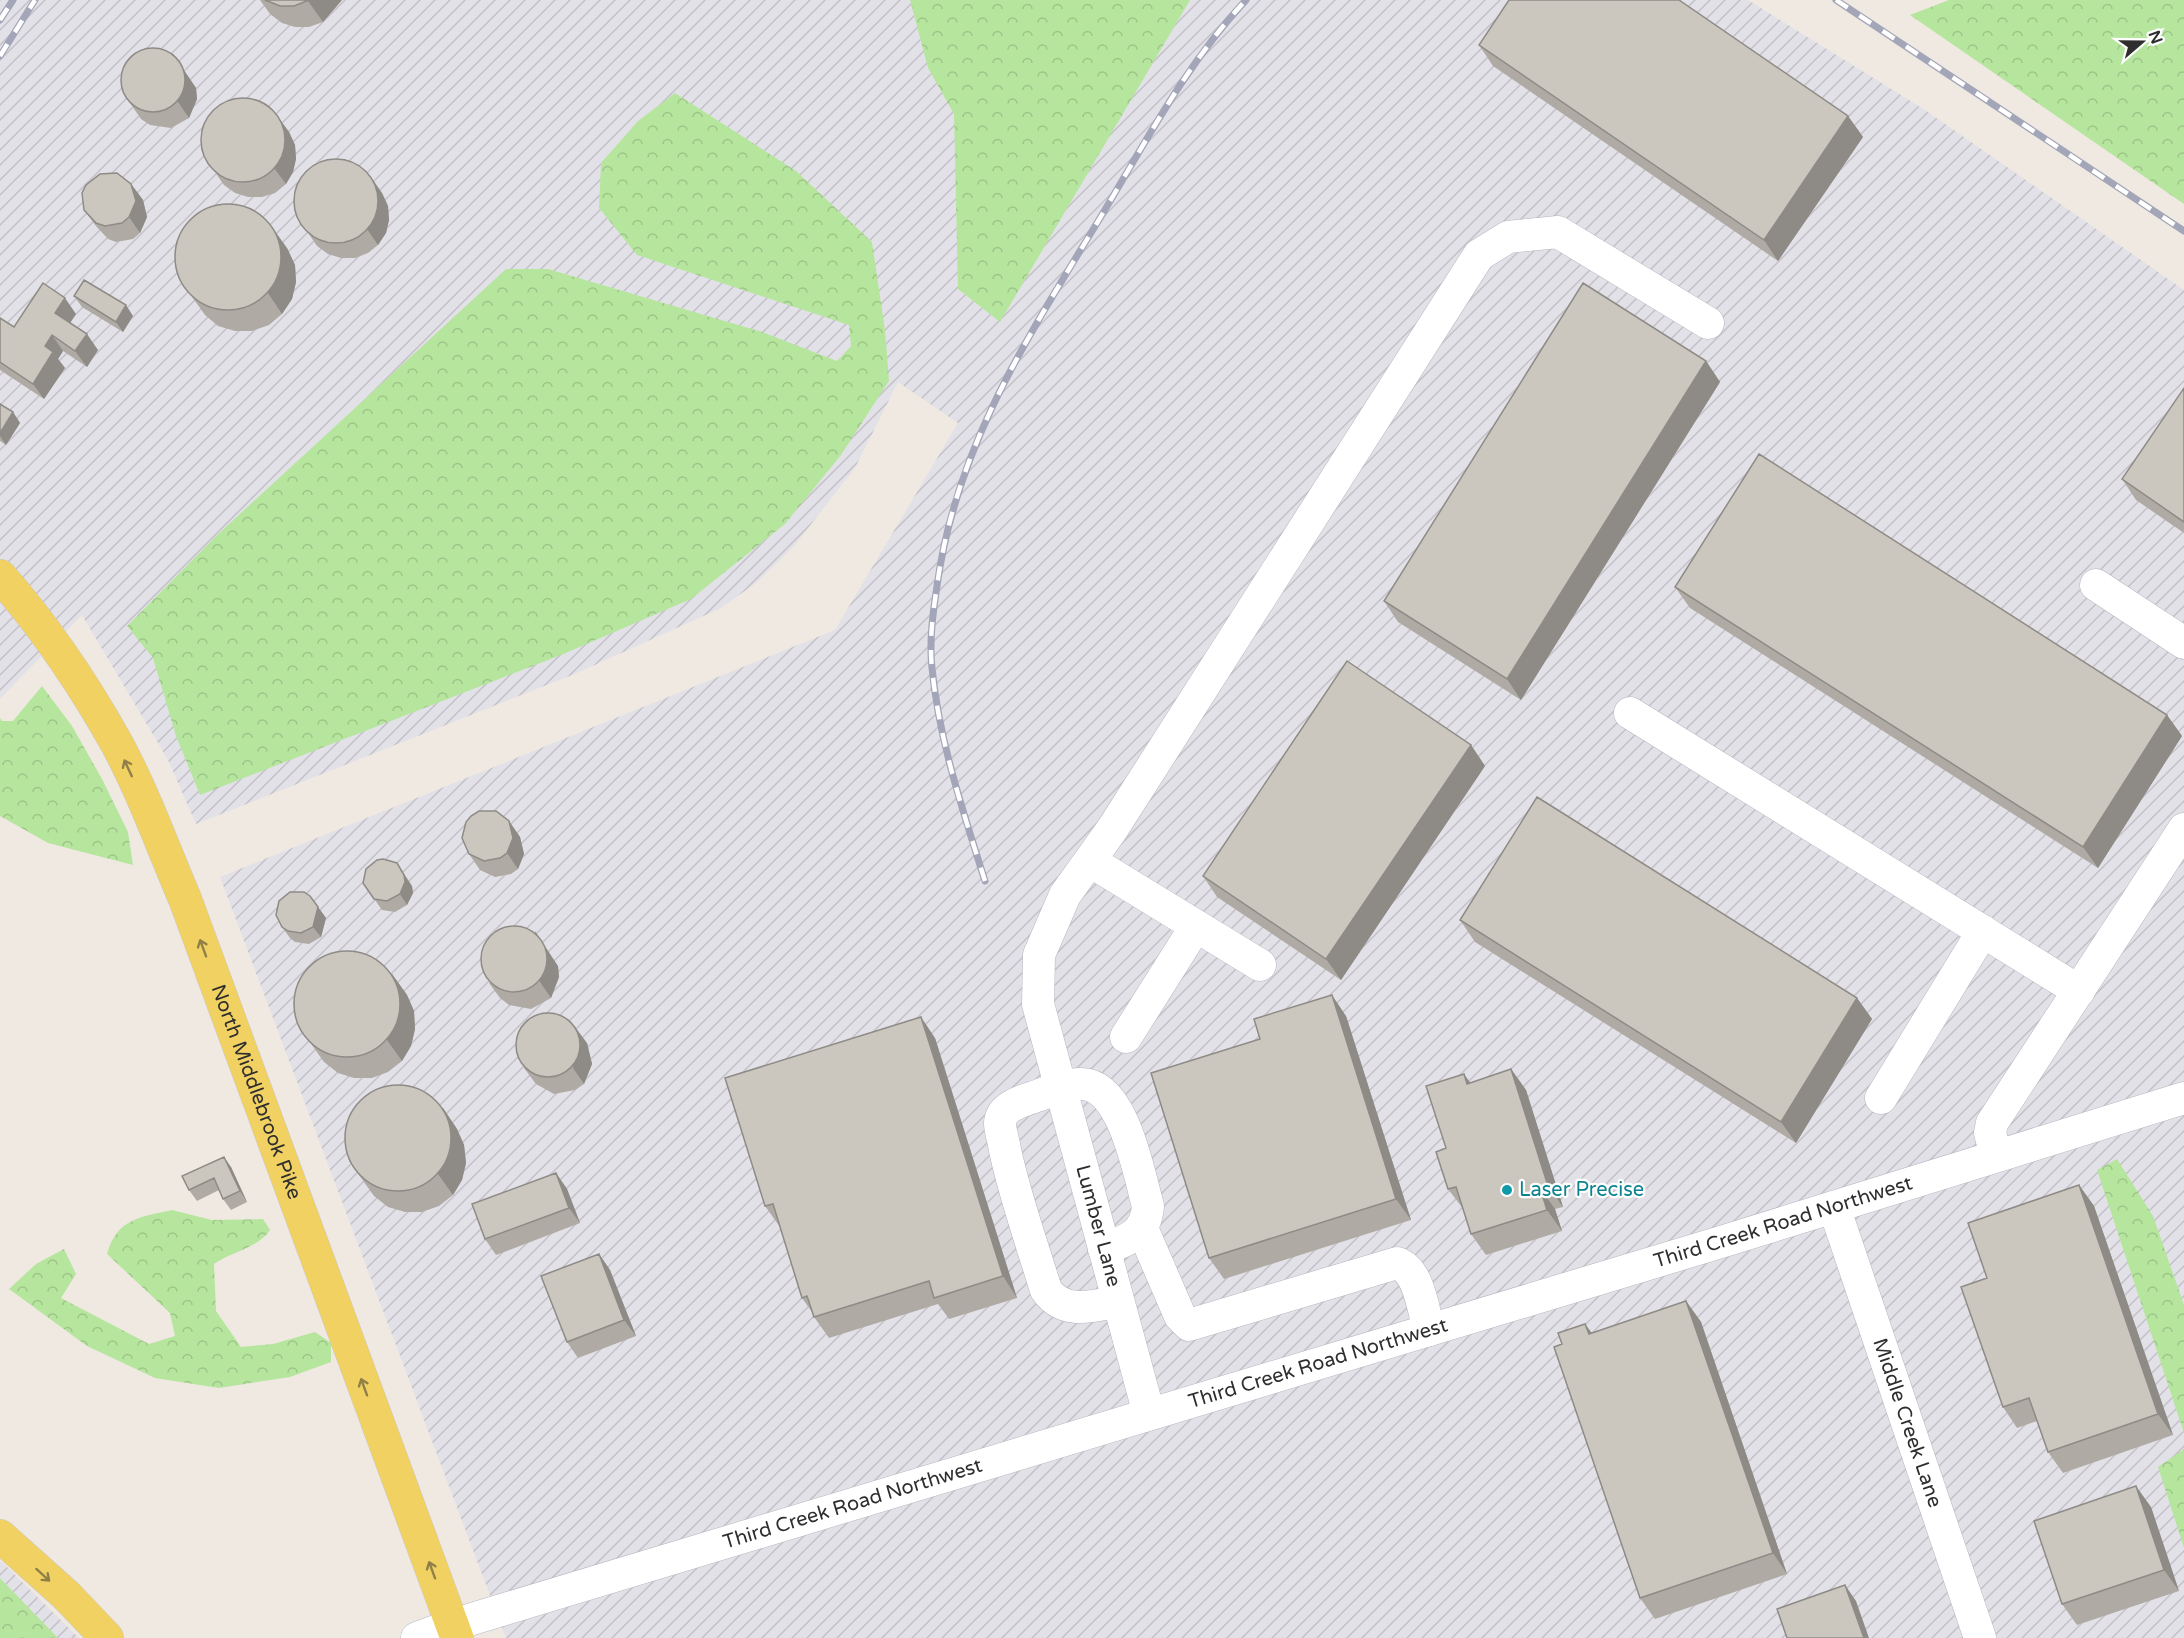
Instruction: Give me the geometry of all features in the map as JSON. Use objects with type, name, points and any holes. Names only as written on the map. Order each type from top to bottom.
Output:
[{"type":"main road","name":"North Middlebrook Pike","points":[[0,576],[77,677],[117,746],[144,803],[189,910],[454,1632]]},
{"type":"main road","points":[[0,1536],[66,1595],[107,1638]]},
{"type":"street","name":"Lumber Lane","points":[[1149,1414],[1038,1004],[1039,955],[1065,895],[1090,861],[1479,255],[1508,237],[1558,232],[1708,323]]},
{"type":"street","points":[[2096,585],[2184,643]]},
{"type":"street","points":[[1630,713],[2079,991]]},
{"type":"street","points":[[1996,1156],[1990,1133],[1992,1123],[2184,829]]},
{"type":"street","points":[[1090,861],[1260,965]]},
{"type":"street","points":[[1126,1037],[1196,926]]},
{"type":"street","points":[[1881,1098],[1983,932]]},
{"type":"street","points":[[1104,1249],[1129,1240],[1142,1228],[1148,1206],[1127,1129],[1118,1113],[1097,1089],[1084,1084],[1060,1088],[1014,1104],[1004,1113],[1000,1123],[1009,1166],[1046,1290],[1060,1304],[1079,1308],[1118,1301]]},
{"type":"street","name":"Third Creek Road Northwest","points":[[417,1638],[454,1632],[1149,1414],[1834,1207],[2184,1098]]},
{"type":"street","name":"Middle Creek Lane","points":[[1834,1207],[1980,1638]]},
{"type":"street","points":[[1142,1228],[1180,1316],[1189,1325],[1396,1263],[1404,1265],[1414,1279],[1429,1330]]},
{"type":"shaded area","points":[[0,0],[1748,0],[1925,110],[2184,290],[2184,1638],[506,1638],[220,877],[835,630],[958,423],[898,382],[855,468],[794,546],[756,583],[721,608],[577,673],[196,824],[168,760],[82,615],[0,699]]},
{"type":"shaded area","points":[[0,1561],[4,1564],[79,1638],[0,1638]]},
{"type":"green space","points":[[910,0],[1190,0],[1000,322],[958,289],[954,114],[928,68]]},
{"type":"green space","points":[[1949,0],[2184,0],[2184,204],[1910,15]]},
{"type":"green space","points":[[675,93],[796,171],[872,242],[885,330],[889,381],[841,455],[785,524],[691,599],[561,655],[200,795],[176,736],[153,658],[127,626],[217,535],[506,269],[548,269],[762,332],[837,361],[851,346],[849,325],[637,255],[599,208],[601,163],[638,121]]},
{"type":"green space","points":[[42,686],[72,726],[102,779],[128,832],[133,865],[48,843],[0,816],[0,718],[2,721],[13,721]]},
{"type":"green space","points":[[2117,1159],[2153,1216],[2184,1305],[2184,1433],[2097,1170]]},
{"type":"green space","points":[[172,1210],[212,1220],[263,1219],[270,1230],[265,1236],[214,1264],[216,1311],[241,1347],[273,1344],[315,1332],[331,1343],[331,1362],[290,1377],[219,1388],[155,1378],[87,1346],[9,1289],[36,1264],[64,1249],[76,1274],[61,1298],[149,1344],[175,1336],[170,1313],[107,1254],[111,1242],[124,1226],[140,1218]]},
{"type":"green space","points":[[2184,1449],[2184,1548],[2158,1467]]},
{"type":"green space","points":[[0,1578],[58,1638],[0,1638]]},
{"type":"building","points":[[265,0],[309,0],[294,6],[280,6]]},
{"type":"building","points":[[1509,0],[1679,0],[1848,116],[1764,240],[1479,45]]},
{"type":"building","points":[[153,48],[171,53],[176,57],[180,62],[185,80],[180,98],[176,103],[171,107],[153,112],[135,107],[130,103],[126,98],[121,80],[126,62],[130,57],[135,53]]},
{"type":"building","points":[[243,98],[266,105],[278,117],[285,140],[278,163],[266,175],[243,182],[220,175],[208,163],[201,140],[208,117],[220,105]]},
{"type":"building","points":[[336,159],[359,166],[371,178],[378,201],[371,224],[359,236],[336,243],[313,236],[301,224],[294,201],[301,178],[313,166]]},
{"type":"building","points":[[117,173],[131,184],[136,201],[129,217],[122,223],[105,226],[96,223],[84,210],[82,193],[86,185],[100,174]]},
{"type":"building","points":[[228,204],[248,208],[266,219],[277,237],[281,257],[277,277],[266,295],[248,306],[228,310],[208,306],[190,295],[179,277],[175,257],[179,237],[190,219],[208,208]]},
{"type":"building","points":[[84,280],[126,305],[116,322],[74,296]]},
{"type":"building","points":[[43,283],[65,298],[55,313],[87,334],[75,351],[52,335],[45,346],[53,352],[33,384],[0,362],[0,318],[14,327]]},
{"type":"building","points":[[1583,283],[1706,361],[1507,679],[1384,601]]},
{"type":"building","points":[[2184,388],[2184,522],[2122,479]]},
{"type":"building","points":[[0,404],[13,412],[0,433]]},
{"type":"building","points":[[1759,454],[2167,715],[2083,847],[1675,587]]},
{"type":"building","points":[[1347,661],[1471,745],[1326,959],[1203,876]]},
{"type":"building","points":[[1537,797],[1857,998],[1781,1122],[1460,920]]},
{"type":"building","points":[[479,811],[496,811],[509,821],[513,838],[507,853],[500,858],[484,861],[469,854],[462,838],[466,822]]},
{"type":"building","points":[[383,859],[397,863],[405,882],[400,894],[387,901],[374,899],[363,883],[366,869],[377,860]]},
{"type":"building","points":[[290,892],[304,892],[318,907],[313,927],[301,933],[288,931],[282,927],[276,915],[279,901]]},
{"type":"building","points":[[507,926],[521,926],[533,931],[542,940],[547,959],[545,972],[538,983],[521,992],[507,992],[495,987],[486,978],[481,966],[481,952],[486,940],[495,931]]},
{"type":"building","points":[[347,951],[367,955],[385,966],[396,984],[400,1004],[396,1024],[385,1042],[367,1053],[347,1057],[327,1053],[309,1042],[298,1024],[294,1004],[298,984],[309,966],[327,955]]},
{"type":"building","points":[[1332,995],[1396,1199],[1209,1258],[1151,1073],[1260,1039],[1254,1019]]},
{"type":"building","points":[[548,1013],[571,1022],[580,1045],[571,1068],[548,1077],[525,1068],[516,1045],[525,1022]]},
{"type":"building","points":[[921,1017],[1003,1276],[934,1298],[929,1281],[814,1317],[807,1296],[802,1298],[773,1204],[765,1206],[725,1078]]},
{"type":"building","name":"Laser Precise","points":[[1511,1069],[1548,1186],[1540,1188],[1547,1210],[1471,1234],[1456,1187],[1448,1189],[1436,1152],[1446,1148],[1426,1086],[1464,1074],[1467,1084]]},
{"type":"building","points":[[398,1085],[418,1089],[436,1100],[447,1118],[451,1138],[447,1158],[436,1176],[418,1187],[398,1191],[378,1187],[360,1176],[349,1158],[345,1138],[349,1118],[360,1100],[378,1089]]},
{"type":"building","points":[[224,1157],[240,1191],[223,1199],[214,1178],[189,1190],[182,1176]]},
{"type":"building","points":[[556,1173],[569,1208],[485,1239],[472,1204]]},
{"type":"building","points":[[2079,1185],[2158,1414],[2048,1452],[2029,1398],[2003,1407],[1961,1287],[1987,1278],[1968,1223]]},
{"type":"building","points":[[599,1254],[624,1320],[567,1342],[541,1276]]},
{"type":"building","points":[[1686,1301],[1773,1553],[1640,1598],[1554,1347],[1562,1344],[1558,1333],[1585,1324],[1589,1334]]},
{"type":"building","points":[[2136,1486],[2164,1570],[2062,1604],[2034,1521]]},
{"type":"building","points":[[1845,1585],[1864,1638],[1787,1638],[1777,1609]]},
{"type":"railway","points":[[0,20],[13,0]]},
{"type":"railway","points":[[0,56],[35,0]]},
{"type":"railway","points":[[985,881],[946,749],[935,695],[931,658],[937,586],[946,535],[960,487],[997,396],[1045,310],[1184,79],[1224,25],[1246,0]]},
{"type":"railway","points":[[1836,0],[2184,231]]},
{"type":"place","name":"Laser Precise","points":[[1507,1190]]}]
